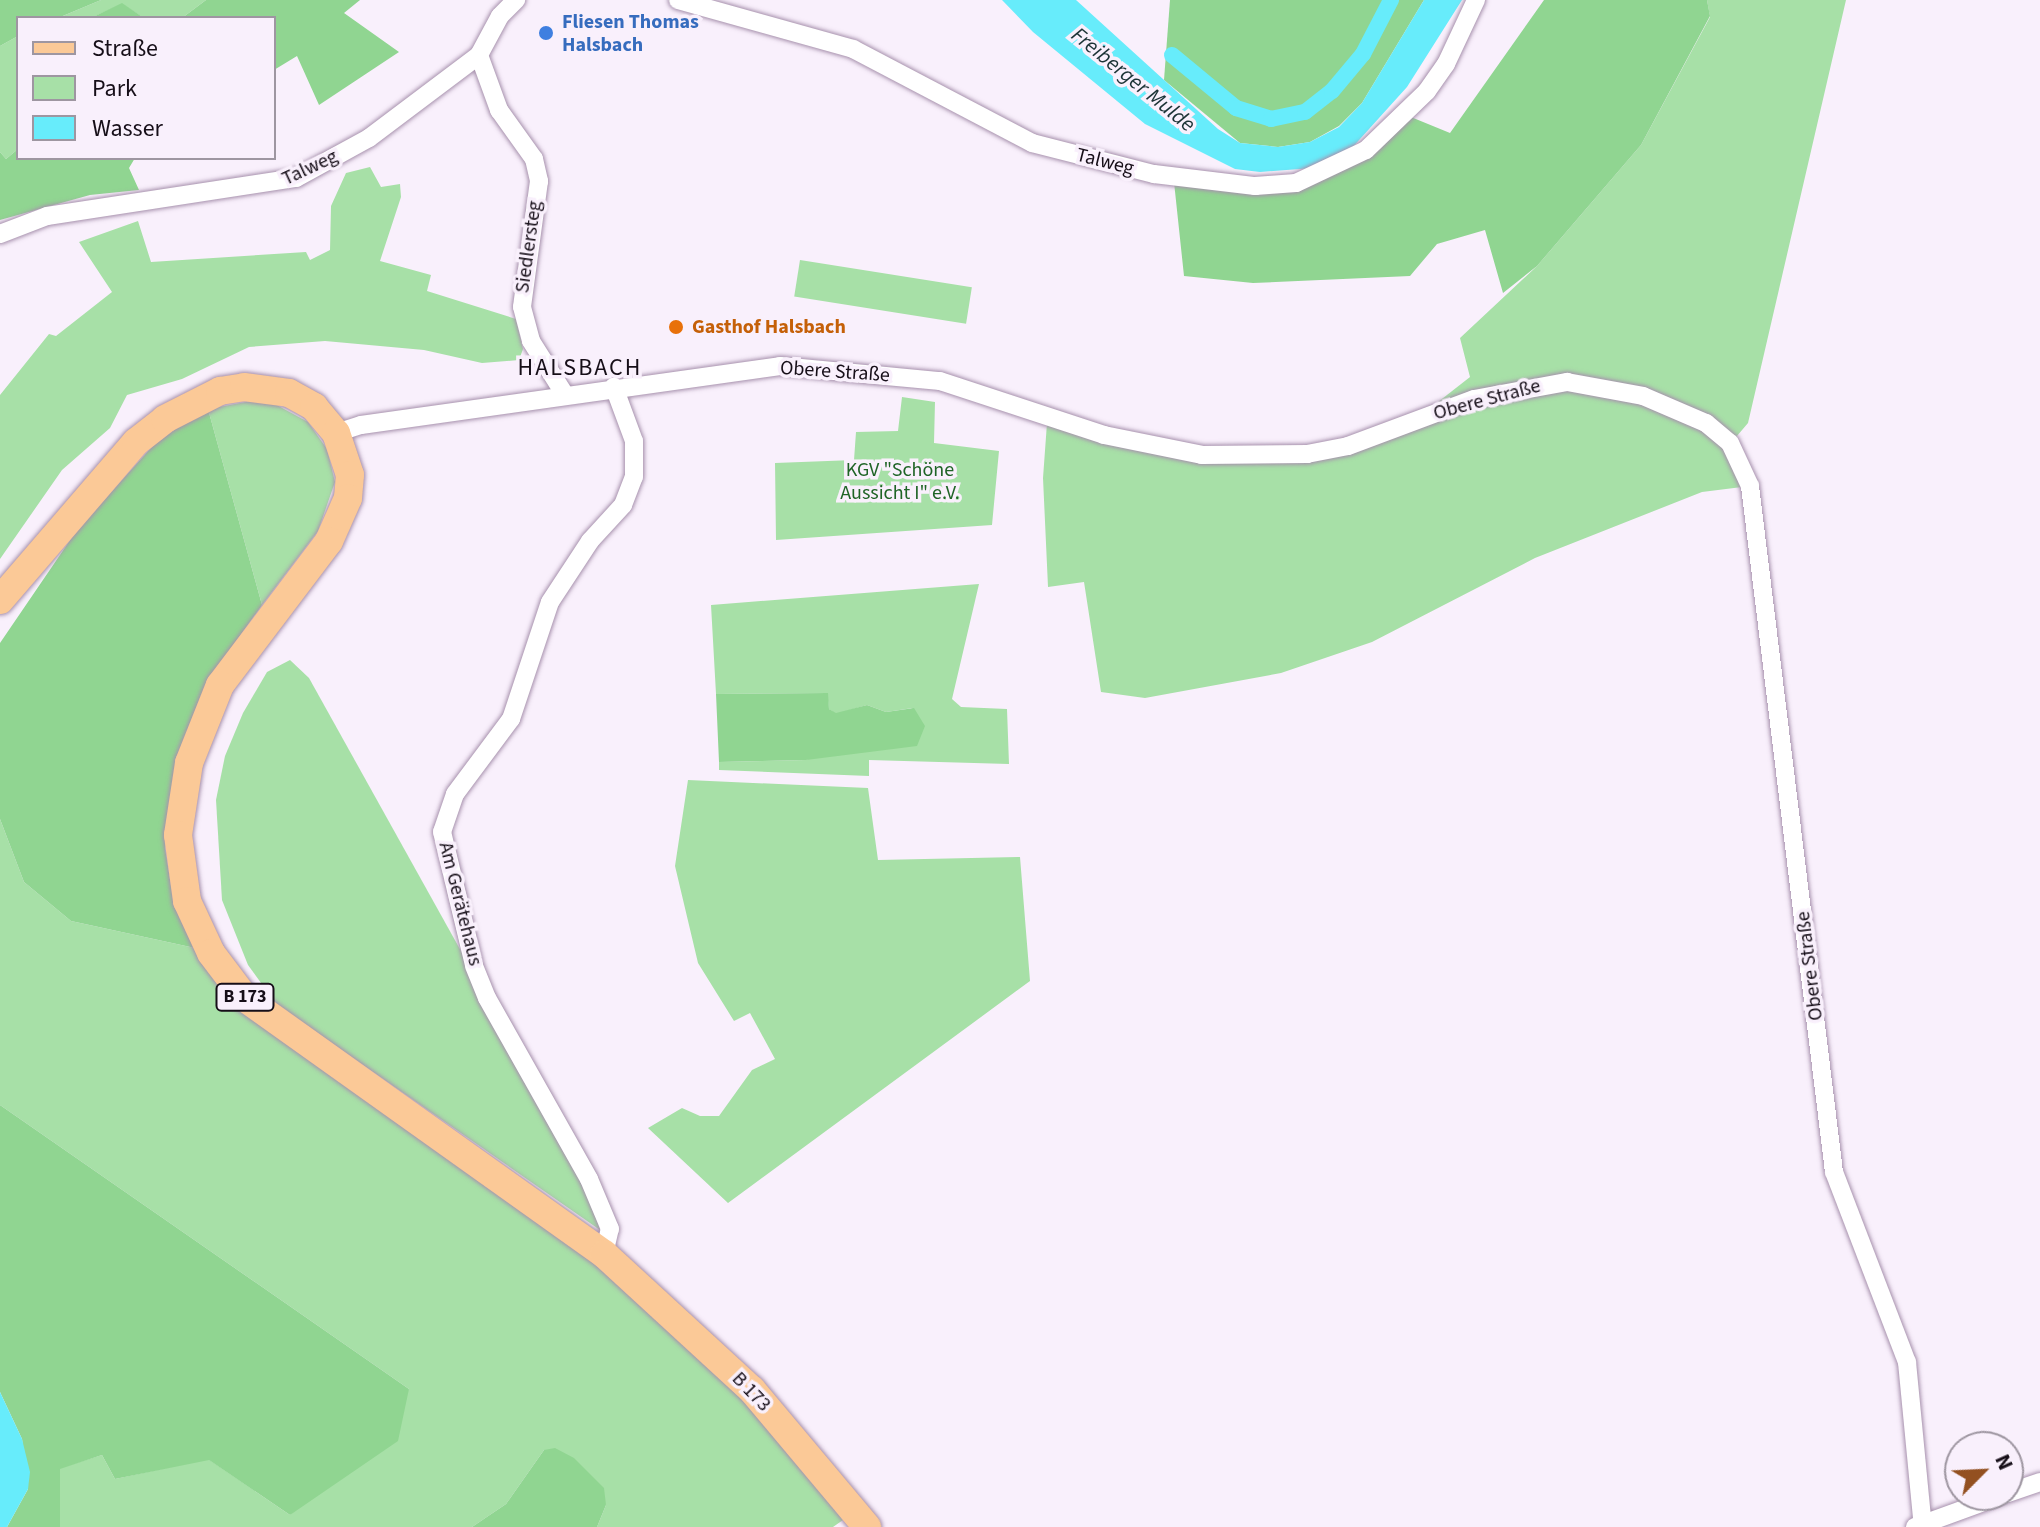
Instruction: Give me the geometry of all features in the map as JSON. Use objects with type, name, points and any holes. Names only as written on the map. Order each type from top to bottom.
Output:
[{"type":"main road","name":"B 173","points":[[0,599],[136,442],[165,419],[220,391],[244,387],[289,393],[314,407],[336,433],[350,475],[348,498],[329,541],[220,685],[189,763],[178,835],[187,901],[211,953],[245,998],[604,1254],[752,1390],[867,1527]]},
{"type":"street","name":"Talweg","points":[[0,234],[47,216],[296,178],[369,138],[479,55],[500,16],[516,0]]},
{"type":"street","name":"Talweg","points":[[678,0],[853,49],[1032,143],[1154,174],[1255,186],[1296,183],[1366,150],[1427,91],[1446,64],[1476,0]]},
{"type":"street","name":"Siedlersteg","points":[[479,55],[499,110],[534,159],[539,181],[522,307],[531,341],[565,395]]},
{"type":"street","name":"Obere Straße","points":[[336,433],[361,425],[780,366],[940,381],[1162,450],[1258,456],[1348,446],[1474,399],[1533,384],[1567,382],[1643,396],[1682,411],[1724,436],[1750,486],[1834,1172],[1907,1362],[1920,1526]]},
{"type":"street","name":"Am Gerätehaus","points":[[604,1254],[610,1229],[589,1179],[487,998],[474,965],[442,832],[455,794],[511,719],[550,602],[590,541],[623,505],[634,477],[634,441],[614,387]]},
{"type":"street","points":[[1920,1526],[1960,1511]]},
{"type":"green space","points":[[0,0],[101,0],[63,16],[16,16],[16,37],[0,46]]},
{"type":"green space","points":[[101,0],[206,0],[185,16],[141,16],[122,4],[95,16],[63,16]]},
{"type":"green space","points":[[206,0],[360,0],[344,13],[399,52],[319,105],[297,56],[276,69],[276,16],[185,16]]},
{"type":"green space","points":[[1170,0],[1424,0],[1362,103],[1339,126],[1310,142],[1278,147],[1240,143],[1164,80]]},
{"type":"green space","points":[[1544,0],[1707,0],[1710,16],[1641,145],[1537,266],[1503,293],[1485,230],[1437,244],[1410,276],[1253,283],[1184,276],[1174,182],[1296,183],[1406,115],[1450,133]]},
{"type":"green space","points":[[1707,0],[1846,0],[1748,423],[1731,443],[1750,486],[1702,492],[1535,558],[1372,642],[1281,673],[1145,698],[1101,692],[1084,582],[1048,587],[1043,478],[1047,423],[1192,455],[1330,450],[1415,420],[1470,377],[1460,338],[1537,266],[1641,145],[1710,17]]},
{"type":"green space","points":[[122,3],[141,16],[95,16]]},
{"type":"green space","points":[[16,37],[16,151],[6,159],[0,152],[0,46]]},
{"type":"green space","points":[[16,151],[16,160],[134,160],[129,168],[139,190],[90,195],[0,220],[0,152],[6,159]]},
{"type":"green space","points":[[370,167],[381,187],[400,184],[401,197],[380,261],[431,275],[427,291],[516,319],[523,349],[519,360],[482,363],[424,350],[325,341],[249,347],[182,379],[127,395],[110,428],[62,470],[0,559],[0,395],[49,334],[56,336],[112,292],[79,242],[138,221],[151,262],[306,252],[310,260],[330,250],[331,206],[346,173]]},
{"type":"green space","points":[[800,260],[972,287],[966,324],[794,297]]},
{"type":"green space","name":"KGV \"Schöne Aussicht I\" e.V.","points":[[902,397],[935,402],[934,443],[999,451],[992,525],[776,540],[775,463],[854,460],[856,432],[898,431]]},
{"type":"green space","points":[[251,401],[273,403],[308,422],[327,449],[335,482],[318,531],[262,605],[208,409]]},
{"type":"green space","points":[[208,409],[262,605],[219,665],[178,761],[165,848],[174,905],[195,948],[71,921],[24,882],[0,819],[0,643],[77,530],[160,438]]},
{"type":"green space","points":[[979,584],[952,699],[961,707],[1007,709],[1009,764],[869,760],[869,776],[719,770],[719,762],[806,760],[913,708],[886,712],[867,705],[836,714],[829,709],[827,693],[716,694],[711,605]]},
{"type":"green space","points":[[290,660],[309,678],[466,960],[592,1203],[600,1230],[277,1005],[248,965],[222,900],[216,800],[225,756],[243,713],[267,672]]},
{"type":"green space","points":[[828,693],[829,709],[836,713],[867,705],[886,712],[914,708],[925,726],[917,746],[806,760],[719,762],[716,694]]},
{"type":"green space","points":[[688,780],[868,788],[878,860],[1020,857],[1030,981],[728,1203],[648,1128],[682,1108],[700,1116],[719,1116],[752,1070],[775,1059],[750,1013],[734,1021],[698,963],[675,866]]},
{"type":"green space","points":[[0,819],[24,882],[71,921],[195,948],[601,1265],[760,1417],[843,1520],[833,1527],[597,1527],[606,1505],[544,1450],[506,1504],[472,1527],[60,1527],[60,1468],[102,1455],[115,1479],[208,1459],[290,1515],[409,1389],[0,1105]]},
{"type":"green space","points":[[0,1105],[409,1389],[398,1441],[290,1515],[209,1460],[115,1479],[102,1455],[60,1469],[60,1527],[7,1527],[28,1489],[22,1439],[0,1392]]},
{"type":"green space","points":[[555,1448],[574,1458],[604,1488],[606,1505],[597,1527],[472,1527],[506,1504],[544,1450]]},
{"type":"water","name":"Freiberger Mulde","points":[[1002,0],[1076,0],[1218,129],[1240,143],[1278,147],[1310,142],[1339,127],[1362,103],[1424,0],[1462,0],[1407,87],[1351,149],[1313,168],[1260,172],[1235,169],[1145,124],[1033,32]]},
{"type":"water","points":[[0,1392],[22,1439],[30,1472],[28,1489],[7,1527],[0,1527]]},
{"type":"waterway","points":[[1172,55],[1236,108],[1271,119],[1305,112],[1332,91],[1363,54],[1391,0]]},
{"type":"place","name":"Fliesen Thomas Halsbach","points":[[546,33]]},
{"type":"place","name":"Gasthof Halsbach","points":[[676,327]]},
{"type":"district","name":"HALSBACH","points":[[580,368]]}]
